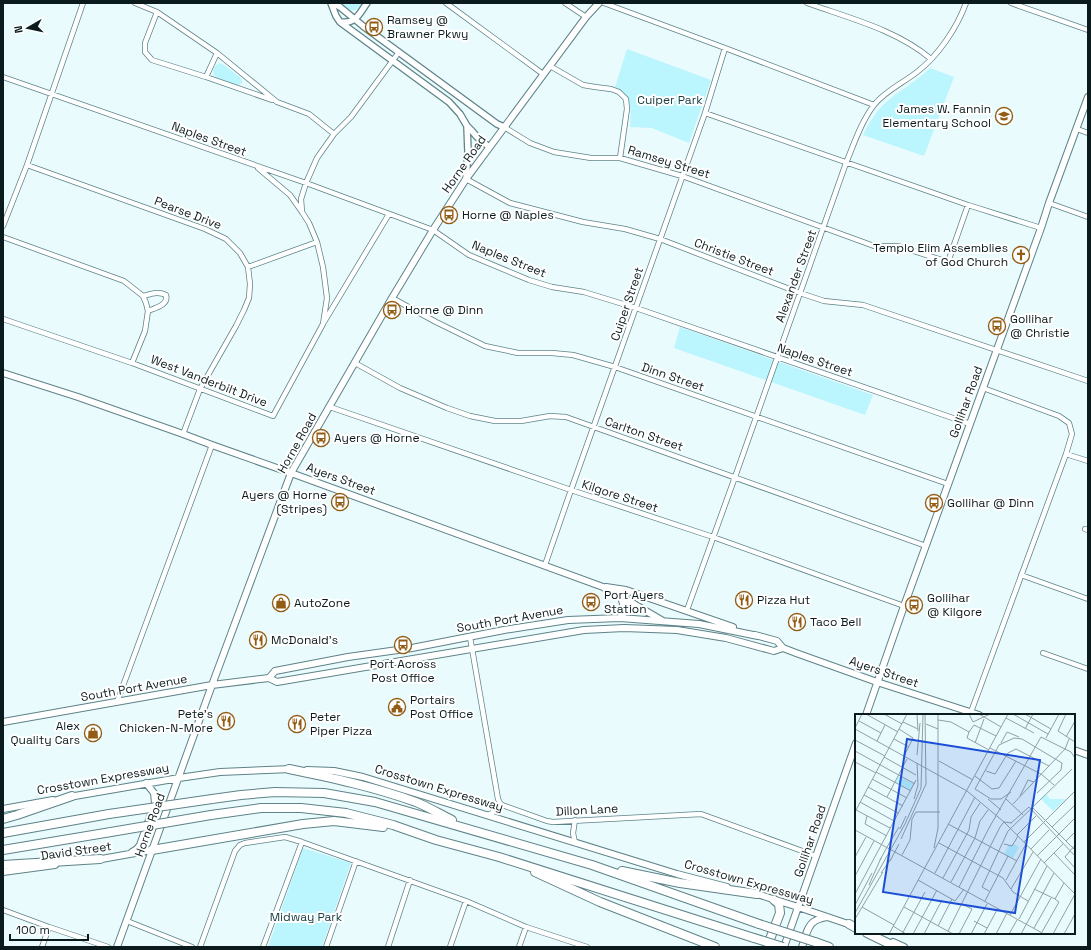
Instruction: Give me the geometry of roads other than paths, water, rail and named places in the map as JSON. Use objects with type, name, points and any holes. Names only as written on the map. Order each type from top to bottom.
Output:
[{"type":"highway","points":[[289,769],[336,778],[418,803],[468,829]]},
{"type":"highway","points":[[3,833],[109,814],[241,795],[275,792],[324,793],[375,802],[592,865],[758,924],[829,947]]},
{"type":"highway","points":[[3,819],[72,796]]},
{"type":"highway","points":[[3,850],[261,808],[301,808],[346,813],[393,825],[436,840],[499,856],[783,947]]},
{"type":"highway","points":[[152,850],[303,824],[334,821],[407,830]]},
{"type":"highway","points":[[499,856],[600,902],[715,947]]},
{"type":"highway","points":[[3,865],[100,859]]},
{"type":"highway","points":[[592,865],[680,883],[757,894]]},
{"type":"highway","points":[[767,947],[780,913],[779,904],[774,900]]},
{"type":"highway","points":[[869,934],[896,947]]},
{"type":"main road","name":"Horne Road","points":[[117,947],[291,473],[392,298],[466,179],[586,17],[599,3]]},
{"type":"main road","name":"Gollihar Road","points":[[866,714],[1088,97]]},
{"type":"main road","name":"Ayers Street","points":[[3,373],[67,393],[183,434],[603,587],[663,621]]},
{"type":"main road","name":"Ayers Street","points":[[603,587],[626,590],[687,610],[758,636],[777,641],[783,648],[877,682],[976,714]]},
{"type":"main road","points":[[620,618],[624,611],[621,597]]},
{"type":"main road","name":"South Port Avenue","points":[[269,678],[275,671],[568,620],[620,618],[699,624],[758,636]]},
{"type":"main road","name":"South Port Avenue","points":[[3,722],[212,686],[269,678],[277,682],[584,630],[624,628],[663,629]]},
{"type":"main road","name":"Ayers Street","points":[[663,629],[718,636],[774,651],[783,648]]},
{"type":"main road","name":"Gollihar Road","points":[[783,947],[855,746]]},
{"type":"main road","points":[[1075,750],[1088,755]]},
{"type":"main road","name":"Crosstown Expressway","points":[[3,809],[146,783],[220,772],[289,769],[334,771],[363,777],[677,874],[757,894],[854,926]]},
{"type":"main road","points":[[131,853],[137,850],[140,845],[155,802],[154,793],[146,783]]},
{"type":"main road","name":"David Street","points":[[3,872],[100,859],[152,850]]},
{"type":"main road","points":[[802,947],[811,924],[827,917]]},
{"type":"main road","points":[[872,934],[904,947]]},
{"type":"street","points":[[3,226],[27,165],[83,3]]},
{"type":"street","points":[[135,3],[157,12],[217,53],[277,102]]},
{"type":"street","name":"Ramsey Street","points":[[332,3],[340,7],[497,124],[530,143],[554,152],[591,158],[620,158],[682,176],[874,246],[898,246],[948,262],[968,205]]},
{"type":"street","name":"Ramsey Street","points":[[332,3],[336,16],[340,22]]},
{"type":"street","points":[[340,22],[352,22],[367,3]]},
{"type":"street","points":[[446,3],[544,74]]},
{"type":"street","points":[[565,3],[586,17]]},
{"type":"street","points":[[604,3],[874,105]]},
{"type":"street","points":[[807,3],[879,28],[921,51],[931,59]]},
{"type":"street","name":"Alexander Street","points":[[687,610],[846,163],[861,126],[874,105],[888,93],[918,72],[950,37],[966,3]]},
{"type":"street","points":[[1011,3],[1088,30]]},
{"type":"street","points":[[157,12],[145,43],[145,52],[152,60],[206,77],[309,114],[334,134]]},
{"type":"street","points":[[340,22],[449,102],[477,137],[490,147]]},
{"type":"street","name":"Cuiper Street","points":[[545,566],[705,113],[725,48]]},
{"type":"street","points":[[302,212],[301,198],[317,158],[334,134],[351,117],[399,52]]},
{"type":"street","points":[[206,77],[217,53]]},
{"type":"street","points":[[550,66],[583,85],[595,88],[611,89],[619,92],[626,99],[627,109],[620,158]]},
{"type":"street","name":"Naples Street","points":[[3,77],[306,183],[433,230],[469,255],[529,280],[552,287],[584,292],[636,308],[970,424]]},
{"type":"street","points":[[705,113],[968,205],[1041,228]]},
{"type":"street","points":[[466,179],[468,152],[467,126]]},
{"type":"street","points":[[1077,129],[1088,133]]},
{"type":"street","name":"Pearse Drive","points":[[27,165],[205,230],[226,239],[240,253],[248,267],[250,284],[249,298],[236,326],[200,388],[183,434]]},
{"type":"street","name":"West Vanderbilt Drive","points":[[3,319],[132,363],[273,416],[323,324],[327,298],[323,267],[309,224],[290,195],[256,166]]},
{"type":"street","name":"Christie Street","points":[[466,179],[510,203],[583,222],[625,229],[660,239],[824,301],[863,305],[1088,381]]},
{"type":"street","points":[[1049,203],[1088,217]]},
{"type":"street","points":[[323,324],[389,214]]},
{"type":"street","points":[[3,237],[124,281],[142,296],[148,311],[145,331],[132,363]]},
{"type":"street","points":[[248,267],[316,242]]},
{"type":"street","points":[[142,296],[157,293],[163,293],[166,295],[166,302],[148,311]]},
{"type":"street","name":"Dinn Street","points":[[392,298],[485,346],[518,353],[552,353],[573,355],[615,367],[948,484]]},
{"type":"street","name":"Carlton Street","points":[[355,363],[400,388],[470,416],[495,421],[521,421],[550,416],[566,417],[926,546]]},
{"type":"street","points":[[971,712],[1072,434],[1069,423],[1059,416],[983,388]]},
{"type":"street","name":"Kilgore Street","points":[[330,407],[713,537],[904,606]]},
{"type":"street","points":[[117,702],[212,445]]},
{"type":"street","points":[[1066,454],[1088,461]]},
{"type":"street","points":[[1021,575],[1088,599]]},
{"type":"street","points":[[470,637],[500,803],[492,813],[486,815]]},
{"type":"street","points":[[1043,653],[1088,669]]},
{"type":"street","name":"Dillon Lane","points":[[500,803],[505,807],[553,822],[701,814],[816,856]]},
{"type":"street","points":[[575,820],[573,833],[575,843]]},
{"type":"street","points":[[200,947],[235,851],[240,845],[245,843],[285,837],[410,880],[526,926],[584,947]]},
{"type":"street","points":[[263,947],[302,842]]},
{"type":"street","points":[[326,947],[356,861]]},
{"type":"street","points":[[388,947],[410,880]]},
{"type":"street","points":[[450,947],[466,901]]},
{"type":"street","points":[[3,910],[108,947]]},
{"type":"street","points":[[127,921],[192,947]]},
{"type":"street","points":[[519,947],[526,926]]},
{"type":"street","points":[[42,947],[49,927]]},
{"type":"place","name":"Ramsey @ Brawner Pkwy","points":[[374,27]]},
{"type":"place","name":"James W. Fannin Elementary School","points":[[1004,116]]},
{"type":"place","name":"Horne @ Naples","points":[[449,215]]},
{"type":"place","name":"Templo Elim Assemblies of God Church","points":[[1021,255]]},
{"type":"place","name":"Horne @ Dinn","points":[[392,310]]},
{"type":"place","name":"Gollihar @ Christie","points":[[997,326]]},
{"type":"place","name":"Ayers @ Horne","points":[[321,438]]},
{"type":"place","name":"Ayers @ Horne (Stripes)","points":[[340,502]]},
{"type":"place","name":"Gollihar @ Dinn","points":[[934,503]]},
{"type":"place","name":"Pizza Hut","points":[[744,600]]},
{"type":"place","name":"Port Ayers Station","points":[[591,602]]},
{"type":"place","name":"AutoZone","points":[[281,603]]},
{"type":"place","name":"Gollihar @ Kilgore","points":[[914,605]]},
{"type":"place","name":"Taco Bell","points":[[797,622]]},
{"type":"place","name":"McDonald's","points":[[258,640]]},
{"type":"place","name":"Port Across Post Office","points":[[403,645]]},
{"type":"place","name":"Portairs Post Office","points":[[397,707]]},
{"type":"place","name":"Pete's Chicken-N-More","points":[[226,721]]},
{"type":"place","name":"Peter Piper Pizza","points":[[297,724]]},
{"type":"place","name":"Alex Quality Cars","points":[[93,733]]},
{"type":"park label","name":"Cuiper Park","points":[[670,100]]},
{"type":"park label","name":"Midway Park","points":[[306,917]]}]
